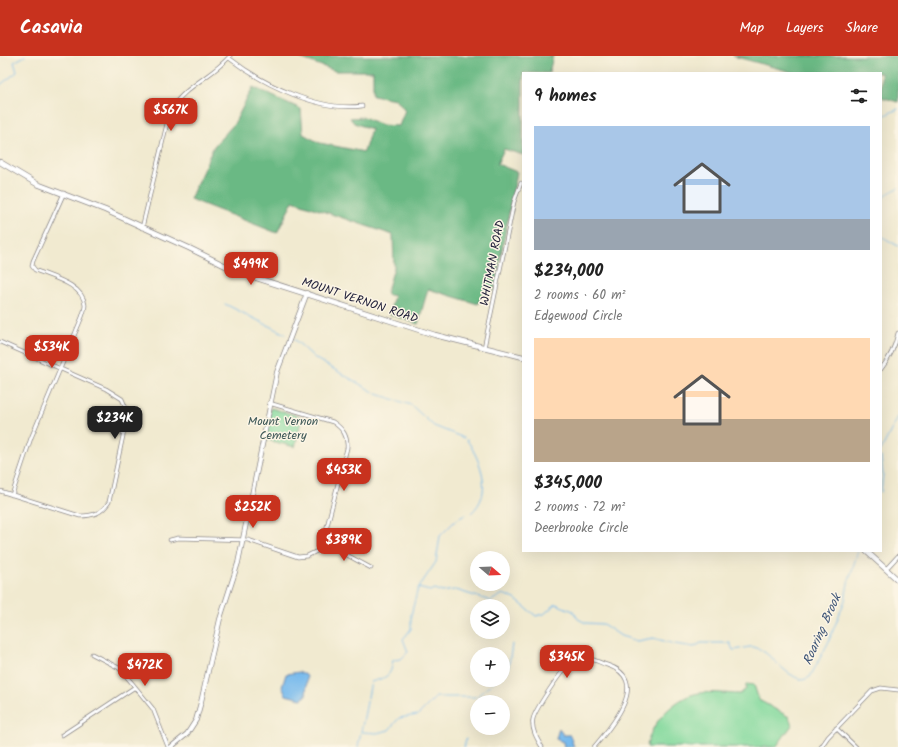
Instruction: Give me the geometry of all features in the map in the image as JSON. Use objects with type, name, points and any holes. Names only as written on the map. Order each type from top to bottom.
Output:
[{"type":"main road","name":"MOUNT VERNON ROAD","points":[[0,162],[37,184],[64,193],[261,281],[307,293],[435,334],[522,357]]},
{"type":"main road","points":[[867,552],[898,580]]},
{"type":"street","points":[[142,228],[170,111],[180,95],[210,75],[229,57],[248,73],[306,100],[352,107],[362,106]]},
{"type":"street","name":"WHITMAN ROAD","points":[[484,348],[514,202],[521,183]]},
{"type":"street","points":[[12,495],[31,438],[82,318],[84,305],[81,297],[69,285],[35,270],[32,266],[64,193]]},
{"type":"street","points":[[172,747],[187,734],[196,720],[220,619],[234,578],[269,403],[277,372],[307,293]]},
{"type":"street","points":[[882,368],[892,353],[898,333]]},
{"type":"street","points":[[0,342],[106,389],[122,399],[126,408],[127,417],[109,502],[104,509],[97,514],[80,516],[0,490]]},
{"type":"street","points":[[170,540],[188,538],[252,541],[298,557],[307,556],[317,551],[323,542],[347,448],[345,434],[342,428],[334,422],[269,403]]},
{"type":"street","points":[[323,542],[371,568]]},
{"type":"street","points":[[886,569],[898,556]]},
{"type":"street","points":[[92,654],[119,668],[153,709],[168,747]]},
{"type":"street","points":[[542,747],[533,727],[536,712],[567,666],[584,657],[614,667],[622,673],[628,687],[625,704],[594,747]]},
{"type":"street","points":[[62,735],[135,687]]},
{"type":"street","points":[[821,747],[836,728],[872,691],[890,688],[898,690]]},
{"type":"street","points":[[836,728],[856,747]]},
{"type":"green space","points":[[295,56],[553,56],[549,72],[522,72],[522,155],[504,149],[497,164],[517,172],[494,291],[485,288],[478,304],[428,289],[418,324],[389,314],[394,296],[386,294],[394,268],[393,235],[293,201],[277,233],[190,199],[214,146],[234,124],[253,87],[301,109],[303,134],[320,143],[364,152],[371,129],[354,123],[350,118],[364,117],[381,125],[399,126],[405,110],[396,99],[373,95],[373,71],[335,71]]},
{"type":"green space","points":[[733,56],[898,56],[898,102],[882,97],[882,72],[791,72]]},
{"type":"green space","name":"Mount Vernon Cemetery","points":[[271,408],[302,417],[295,447],[264,439]]},
{"type":"green space","points":[[746,684],[754,685],[759,700],[789,717],[792,725],[776,747],[647,747],[652,731],[662,716],[683,698],[709,692],[740,694],[746,689]]},
{"type":"water","points":[[299,672],[305,674],[307,677],[306,696],[301,699],[286,695],[282,687],[286,674]]},
{"type":"water","points":[[559,728],[563,735],[570,735],[574,747],[564,747],[563,742],[556,739]]},
{"type":"waterway","points":[[0,85],[17,72],[14,62],[25,56]]},
{"type":"waterway","name":"Roaring Brook","points":[[882,117],[898,109]]},
{"type":"waterway","name":"Roaring Brook","points":[[882,200],[887,194],[898,188]]},
{"type":"waterway","name":"Roaring Brook","points":[[882,237],[898,246]]},
{"type":"waterway","points":[[225,304],[285,334]]},
{"type":"waterway","points":[[293,338],[316,359],[377,394],[411,405],[434,426],[464,438]]},
{"type":"waterway","name":"Roaring Brook","points":[[882,448],[898,417]]},
{"type":"waterway","points":[[467,440],[477,458],[483,477],[484,487],[482,497],[478,505],[471,513]]},
{"type":"waterway","name":"Roaring Brook","points":[[882,466],[882,483]]},
{"type":"waterway","points":[[419,587],[436,562],[440,536],[456,520],[465,515]]},
{"type":"waterway","name":"Roaring Brook","points":[[456,590],[491,601],[503,594],[515,599],[536,616],[544,614],[556,604],[573,611],[578,619],[586,623],[603,624],[621,636],[637,641],[653,638],[694,647],[701,643],[730,643],[733,650],[754,647],[766,653],[789,673],[803,680],[810,677],[828,643],[845,600],[848,583],[858,552]]},
{"type":"waterway","name":"Roaring Brook","points":[[358,747],[371,682],[387,676],[391,670],[393,660],[401,659],[408,652],[403,639],[411,629],[411,615],[418,588],[430,591],[434,589],[442,592],[454,590]]},
{"type":"waterway","points":[[510,658],[512,644]]},
{"type":"waterway","points":[[363,732],[377,733],[389,730],[399,718],[418,715],[436,697],[476,697],[488,687]]},
{"type":"waterway","points":[[464,747],[466,739]]}]
